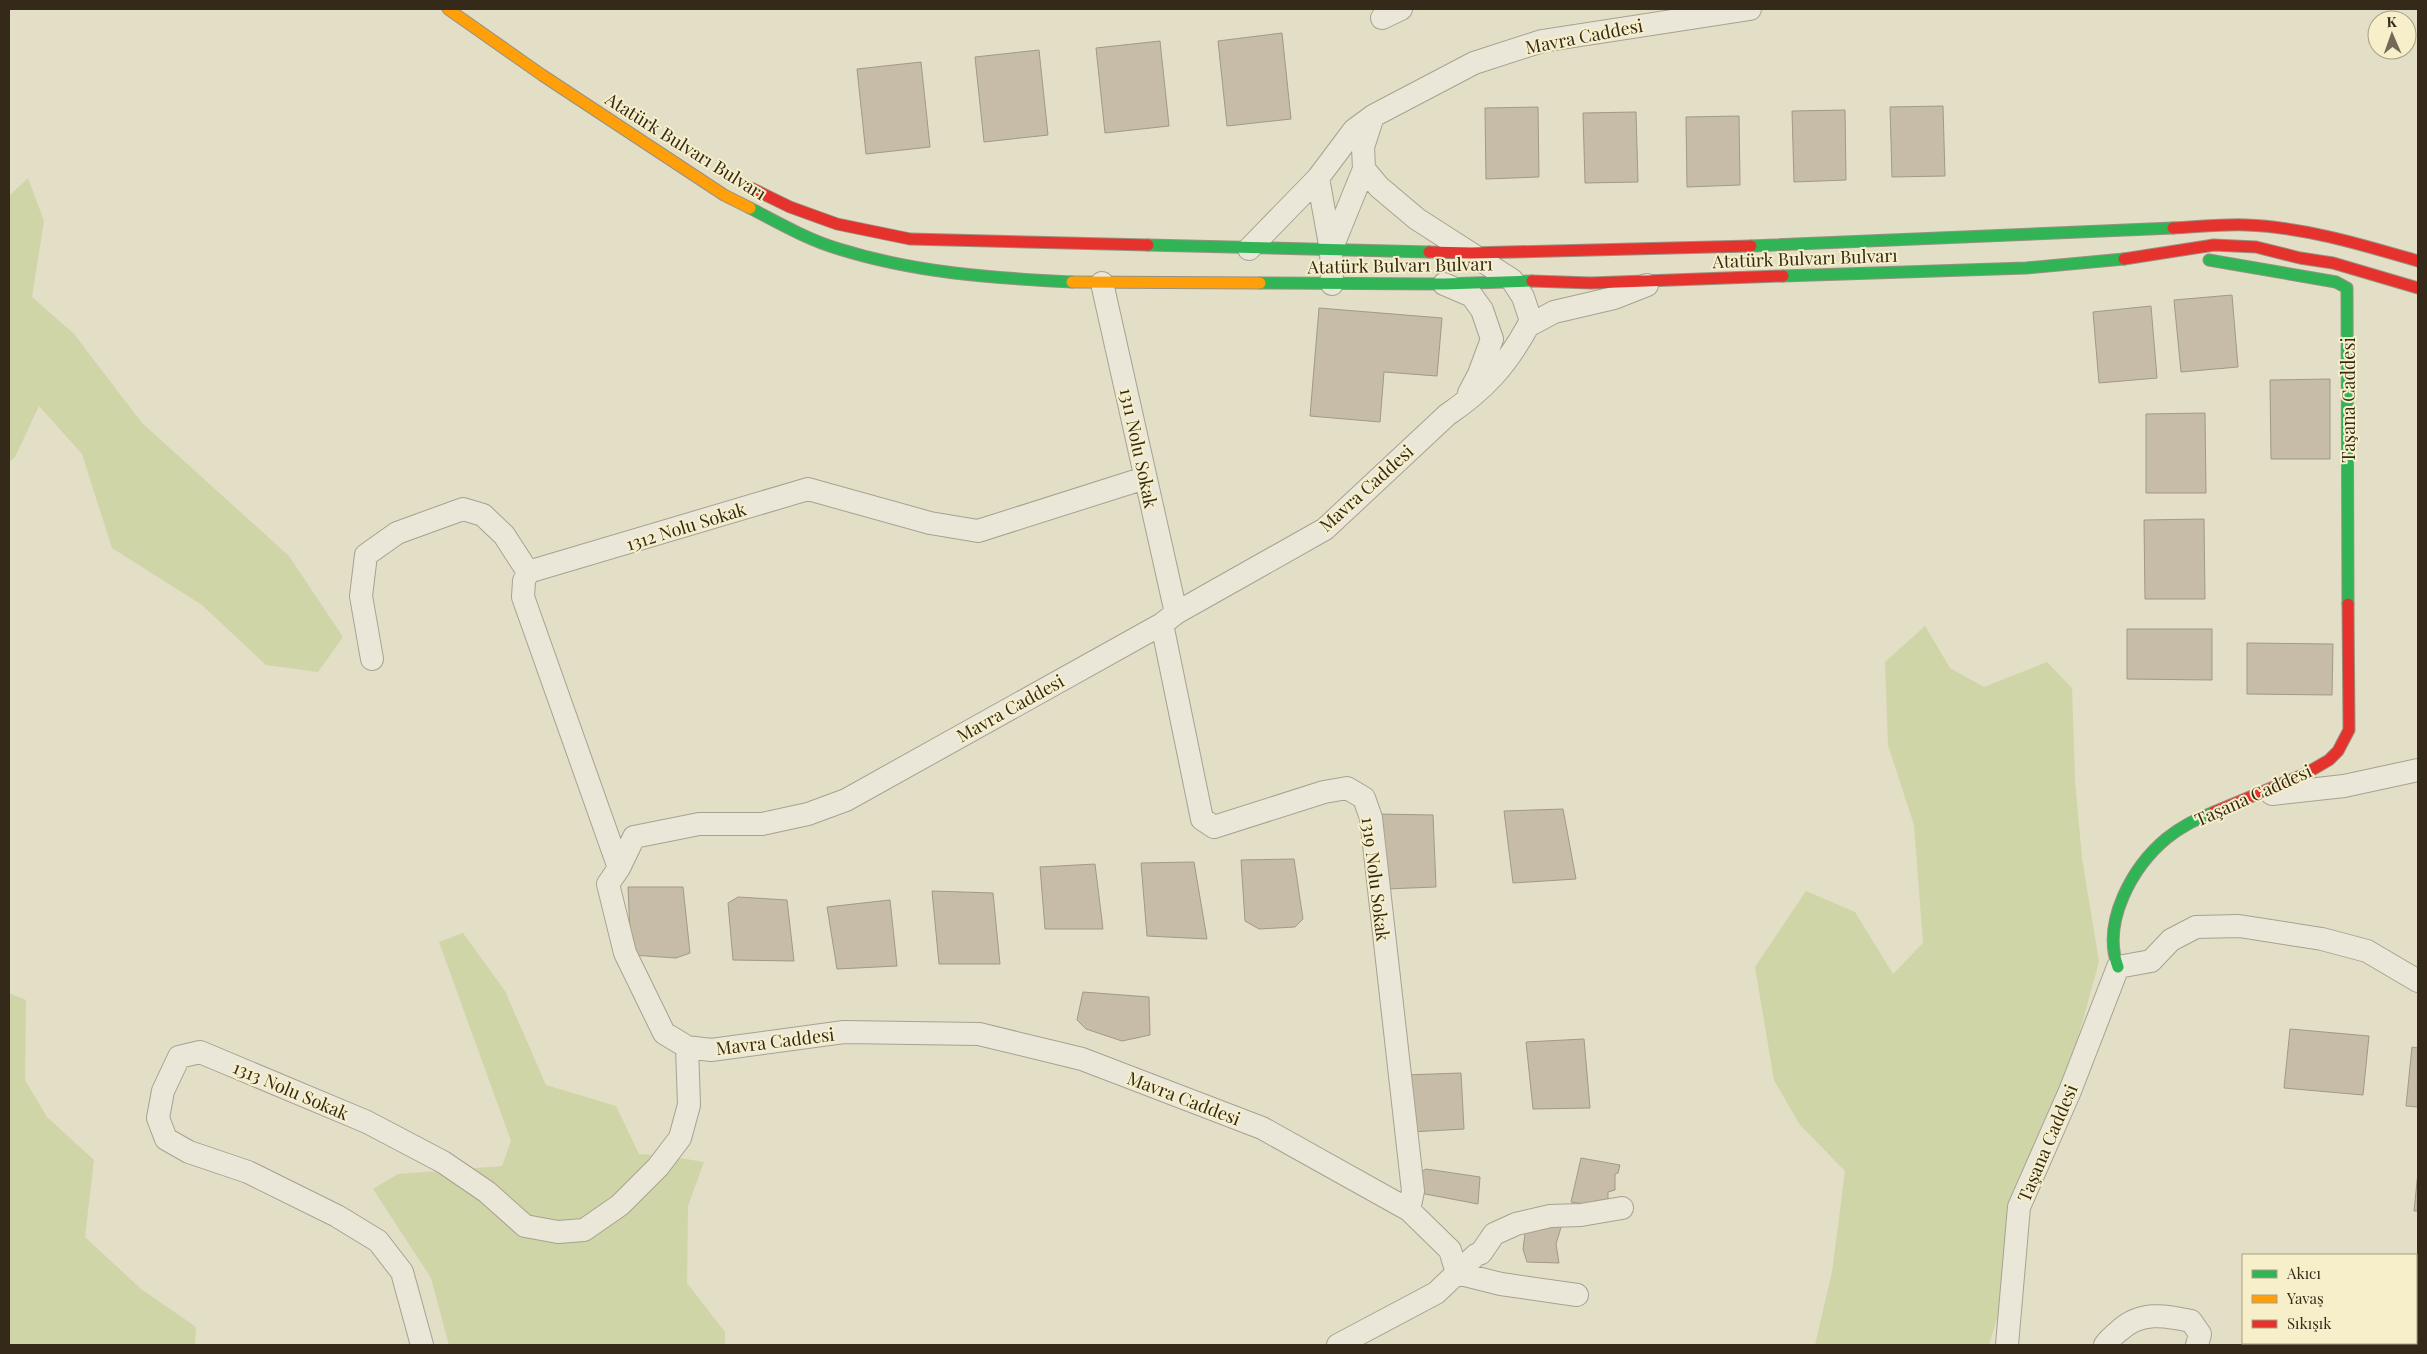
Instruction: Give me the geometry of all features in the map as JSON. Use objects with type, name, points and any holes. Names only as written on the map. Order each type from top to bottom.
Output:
[{"type":"street","name":"Atatürk Bulvarı Bulvarı","points":[[448,9],[542,75],[724,195],[800,234],[838,249],[900,265],[978,277],[1102,284],[1444,284],[1512,280],[1591,283],[2026,268],[2121,259],[2214,245],[2256,247],[2300,258],[2333,263],[2418,288]]},
{"type":"street","name":"Mavra Caddesi","points":[[1248,249],[1318,178],[1345,140],[1372,116],[1474,63],[1542,41],[1750,9]]},
{"type":"street","points":[[1331,250],[1364,169],[1363,147],[1372,116]]},
{"type":"street","points":[[1364,169],[1393,201],[1417,219],[1512,280],[1523,297],[1528,310],[1532,324],[1528,326]]},
{"type":"street","points":[[1318,178],[1331,250],[1332,284]]},
{"type":"street","name":"Atatürk Bulvarı Bulvarı","points":[[739,182],[790,207],[837,224],[910,239],[1472,254],[1731,247],[2246,225],[2312,234],[2418,260]]},
{"type":"street","name":"Taşana Caddesi","points":[[2008,1345],[2019,1207],[2070,1091],[2118,967],[2112,953],[2111,934],[2127,889],[2159,842],[2191,822],[2230,804],[2259,795],[2308,772],[2334,755],[2349,730],[2347,288],[2336,282],[2218,260],[2191,258],[2184,248]]},
{"type":"street","points":[[1528,326],[1554,312],[1614,298],[1659,280]]},
{"type":"street","name":"1311 Nolu Sokak","points":[[1102,284],[1145,478],[1169,618]]},
{"type":"street","name":"Mavra Caddesi","points":[[1444,284],[1472,296],[1482,310],[1492,340],[1479,374],[1462,405]]},
{"type":"street","name":"Mavra Caddesi","points":[[1457,1273],[1450,1250],[1408,1210],[1262,1128],[1082,1059],[979,1034],[844,1032],[712,1050],[686,1047],[664,1033],[625,953],[608,884],[619,868],[634,837],[699,824],[762,824],[808,814],[846,800],[1325,529],[1447,415],[1462,405],[1502,369],[1512,356],[1528,326]]},
{"type":"street","name":"1312 Nolu Sokak","points":[[528,572],[808,489],[930,523],[978,530],[1145,478]]},
{"type":"street","points":[[372,659],[361,596],[366,555],[398,533],[463,509],[483,515],[504,535],[528,572],[524,581],[523,597],[619,868]]},
{"type":"street","name":"1319 Nolu Sokak","points":[[1169,618],[1202,818],[1214,827],[1324,792],[1347,788],[1364,798],[1370,818],[1412,1181],[1408,1210]]},
{"type":"street","points":[[2259,795],[2344,786],[2418,770]]},
{"type":"street","points":[[2118,967],[2151,961],[2171,940],[2196,927],[2238,926],[2322,939],[2367,951],[2418,981]]},
{"type":"street","name":"1313 Nolu Sokak","points":[[422,1345],[402,1272],[378,1241],[337,1216],[248,1172],[189,1152],[166,1139],[158,1118],[163,1091],[179,1057],[200,1052],[367,1122],[443,1162],[487,1192],[525,1226],[558,1232],[584,1230],[620,1205],[658,1167],[680,1138],[689,1105],[686,1047]]},
{"type":"street","points":[[1338,1345],[1436,1293],[1476,1255],[1481,1253],[1494,1234],[1516,1224],[1550,1216],[1581,1215],[1622,1208]]},
{"type":"street","points":[[1457,1273],[1501,1284],[1577,1295]]},
{"type":"street","points":[[2106,1345],[2127,1323],[2145,1316],[2168,1315],[2191,1321],[2200,1334],[2197,1345]]},
{"type":"green space","points":[[28,178],[44,221],[32,297],[74,334],[142,423],[289,556],[343,637],[318,672],[266,665],[202,605],[112,548],[82,454],[39,406],[15,457],[9,462],[9,196]]},
{"type":"green space","points":[[1925,626],[1950,668],[1984,687],[2047,662],[2072,688],[2075,781],[2082,858],[2099,962],[2028,1217],[1989,1345],[1815,1345],[1832,1272],[1845,1171],[1800,1125],[1774,1080],[1755,967],[1806,891],[1855,912],[1893,974],[1923,943],[1914,825],[1888,745],[1885,662]]},
{"type":"green space","points":[[463,933],[505,991],[546,1085],[616,1106],[639,1154],[668,1156],[704,1162],[688,1206],[687,1283],[725,1332],[725,1345],[449,1345],[431,1278],[373,1189],[398,1174],[502,1166],[511,1141],[439,942]]},
{"type":"green space","points":[[9,993],[26,1000],[25,1080],[47,1117],[94,1160],[85,1237],[141,1289],[196,1327],[195,1345],[9,1345]]},
{"type":"building","points":[[1282,33],[1291,119],[1227,126],[1218,41]]},
{"type":"building","points":[[1160,41],[1169,126],[1105,133],[1096,48]]},
{"type":"building","points":[[1039,50],[1048,135],[984,142],[975,57]]},
{"type":"building","points":[[921,62],[930,147],[866,154],[857,69]]},
{"type":"building","points":[[1943,106],[1945,176],[1892,177],[1890,107]]},
{"type":"building","points":[[1538,107],[1539,177],[1486,179],[1485,108]]},
{"type":"building","points":[[1845,110],[1846,180],[1794,182],[1792,111]]},
{"type":"building","points":[[1636,112],[1638,182],[1585,183],[1583,113]]},
{"type":"building","points":[[1739,116],[1740,185],[1687,187],[1686,117]]},
{"type":"building","points":[[2232,295],[2238,367],[2181,372],[2174,300]]},
{"type":"building","points":[[2151,306],[2157,378],[2099,383],[2093,312]]},
{"type":"building","points":[[1319,308],[1442,318],[1437,376],[1384,372],[1380,422],[1310,416]]},
{"type":"building","points":[[2330,379],[2330,459],[2271,459],[2270,380]]},
{"type":"building","points":[[2205,413],[2206,493],[2146,493],[2146,414]]},
{"type":"building","points":[[2204,519],[2205,599],[2145,599],[2144,520]]},
{"type":"building","points":[[2127,629],[2212,629],[2212,680],[2127,679]]},
{"type":"building","points":[[2247,643],[2333,644],[2332,695],[2247,694]]},
{"type":"building","points":[[1563,809],[1576,879],[1513,883],[1504,811]]},
{"type":"building","points":[[1377,814],[1433,815],[1436,887],[1385,889]]},
{"type":"building","points":[[1294,859],[1303,919],[1295,927],[1259,929],[1245,921],[1241,860]]},
{"type":"building","points":[[1194,862],[1207,939],[1147,936],[1141,863]]},
{"type":"building","points":[[1095,864],[1103,929],[1045,929],[1040,867]]},
{"type":"building","points":[[628,887],[683,887],[690,953],[676,958],[631,955]]},
{"type":"building","points":[[932,891],[993,893],[1000,964],[939,964]]},
{"type":"building","points":[[738,897],[787,900],[794,961],[733,960],[728,903]]},
{"type":"building","points":[[890,900],[897,966],[837,969],[827,907]]},
{"type":"building","points":[[1083,992],[1149,997],[1150,1035],[1122,1041],[1086,1029],[1077,1020]]},
{"type":"building","points":[[2290,1029],[2369,1036],[2363,1095],[2284,1088]]},
{"type":"building","points":[[1584,1039],[1590,1108],[1533,1109],[1526,1042]]},
{"type":"building","points":[[2412,1047],[2418,1048],[2418,1107],[2406,1106]]},
{"type":"building","points":[[1461,1073],[1464,1129],[1411,1132],[1404,1075]]},
{"type":"building","points":[[1581,1158],[1620,1165],[1618,1173],[1615,1174],[1615,1190],[1608,1192],[1608,1199],[1595,1201],[1592,1205],[1571,1202]]},
{"type":"building","points":[[1426,1169],[1480,1177],[1478,1204],[1420,1193],[1419,1173]]},
{"type":"building","points":[[2418,1172],[2418,1211],[2414,1211]]},
{"type":"building","points":[[1562,1224],[1556,1244],[1559,1263],[1527,1262],[1523,1249],[1526,1226]]},
{"type":"traffic: fast","points":[[750,208],[816,241],[897,264],[954,273],[1072,282]]},
{"type":"traffic: fast","points":[[1751,246],[2173,228]]},
{"type":"traffic: fast","points":[[1148,245],[1429,252]]},
{"type":"traffic: fast","points":[[1783,276],[2026,268],[2124,259]]},
{"type":"traffic: fast","points":[[2209,260],[2336,282],[2347,288],[2348,604]]},
{"type":"traffic: fast","points":[[1260,283],[1444,284],[1532,281]]},
{"type":"traffic: fast","points":[[2118,967],[2114,950],[2114,932],[2123,896],[2132,879],[2154,850],[2167,838],[2190,823],[2214,812]]},
{"type":"traffic: slow","points":[[448,9],[542,75],[724,195],[750,208]]},
{"type":"traffic: slow","points":[[1072,282],[1260,283]]},
{"type":"traffic: jam","points":[[751,188],[790,207],[837,224],[910,239],[1148,245]]},
{"type":"traffic: jam","points":[[2173,228],[2219,225],[2268,226],[2333,238],[2418,261]]},
{"type":"traffic: jam","points":[[2124,259],[2214,245],[2256,247],[2300,258],[2333,263],[2418,288]]},
{"type":"traffic: jam","points":[[1429,252],[1471,253],[1751,246]]},
{"type":"traffic: jam","points":[[1532,281],[1591,283],[1783,276]]},
{"type":"traffic: jam","points":[[2214,812],[2305,774],[2329,760],[2338,751],[2349,730],[2348,604]]}]
